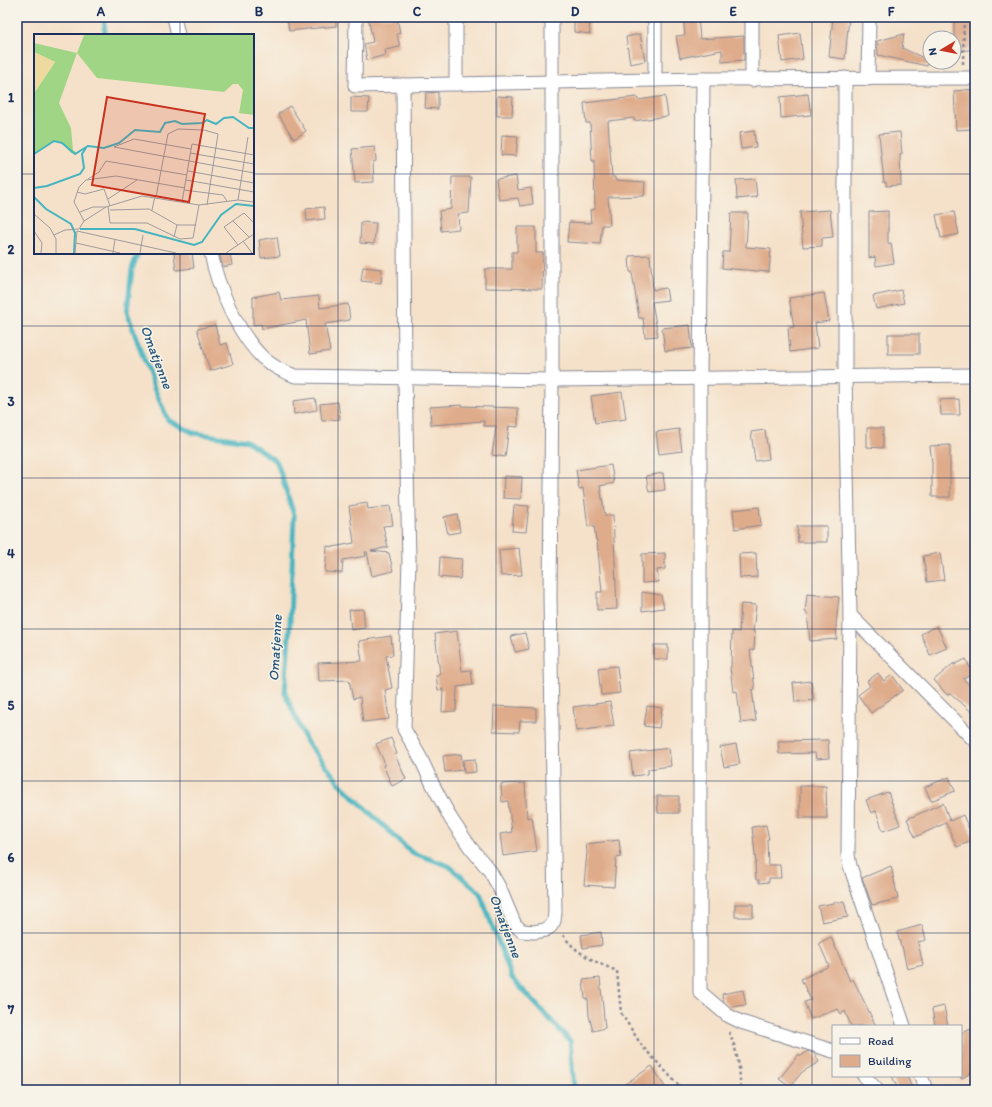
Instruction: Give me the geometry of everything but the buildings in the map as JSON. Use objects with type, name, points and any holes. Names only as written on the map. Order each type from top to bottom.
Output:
[{"type":"street","points":[[174,17],[178,34]]},
{"type":"street","points":[[356,17],[355,86],[703,79],[969,78]]},
{"type":"street","points":[[456,17],[456,84]]},
{"type":"street","points":[[403,85],[408,560],[404,729],[451,819],[470,847],[490,871],[499,887],[515,925],[522,931],[534,932],[545,930],[551,926],[554,921],[555,912],[550,595],[552,380],[552,17]]},
{"type":"street","points":[[655,17],[655,80]]},
{"type":"street","points":[[752,17],[752,80]]},
{"type":"street","points":[[868,78],[869,17]]},
{"type":"street","points":[[845,78],[846,376],[850,615],[848,856],[850,866],[904,1025]]},
{"type":"street","points":[[703,79],[700,378],[700,992],[716,1007],[740,1022],[832,1051]]},
{"type":"street","points":[[210,254],[222,292],[235,319],[251,344],[263,358],[275,367],[295,376],[552,380],[975,374]]},
{"type":"street","points":[[850,615],[975,741]]},
{"type":"street","points":[[865,1077],[877,1090]]},
{"type":"street","points":[[922,1077],[926,1090]]},
{"type":"path","points":[[964,17],[969,78]]},
{"type":"path","points":[[554,921],[567,941],[594,962],[617,970],[621,1013],[642,1046],[684,1090]]},
{"type":"path","points":[[716,1007],[733,1041],[740,1079],[740,1090]]},
{"type":"waterway","name":"Omatjenne","points":[[104,17],[105,34]]},
{"type":"waterway","name":"Omatjenne","points":[[138,254],[132,269],[127,312],[154,388],[168,420],[194,433],[247,441],[277,462],[294,515],[290,622],[285,693],[306,741],[341,785],[411,852],[449,866],[480,893],[512,978],[570,1041],[574,1090]]}]
